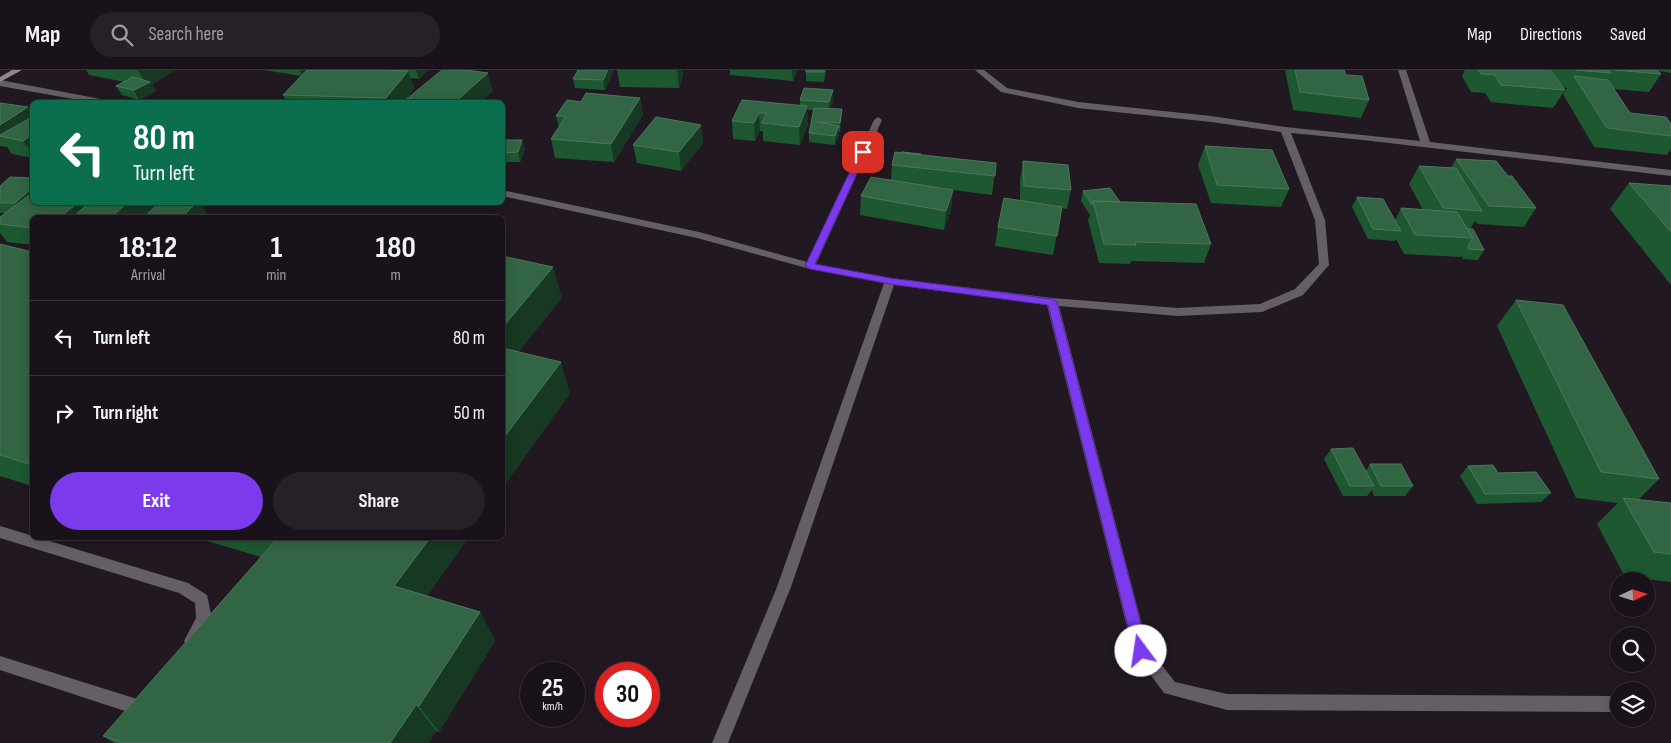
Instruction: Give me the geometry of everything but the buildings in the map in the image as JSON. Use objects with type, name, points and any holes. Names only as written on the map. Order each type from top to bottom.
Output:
[{"type":"street","points":[[0,82],[18,70]]},
{"type":"street","points":[[979,70],[1004,90],[1036,98],[1113,110],[1202,118],[1285,130],[1671,174]]},
{"type":"street","points":[[1402,70],[1426,145]]},
{"type":"street","points":[[0,82],[91,100]]},
{"type":"street","points":[[810,266],[878,120]]},
{"type":"street","points":[[505,194],[699,234],[810,266],[890,281],[1052,302],[1178,312],[1262,308],[1299,292],[1324,265],[1320,220],[1285,130]]},
{"type":"street","points":[[720,743],[784,587],[890,281]]},
{"type":"street","points":[[1052,302],[1141,651],[1170,688],[1227,702],[1610,704]]},
{"type":"street","points":[[0,532],[183,588],[202,600],[204,619],[185,650]]},
{"type":"street","points":[[0,663],[137,707]]},
{"type":"street","points":[[125,721],[149,693]]},
{"type":"route","points":[[863,152],[810,266],[890,281],[1052,302],[1141,651]]}]
